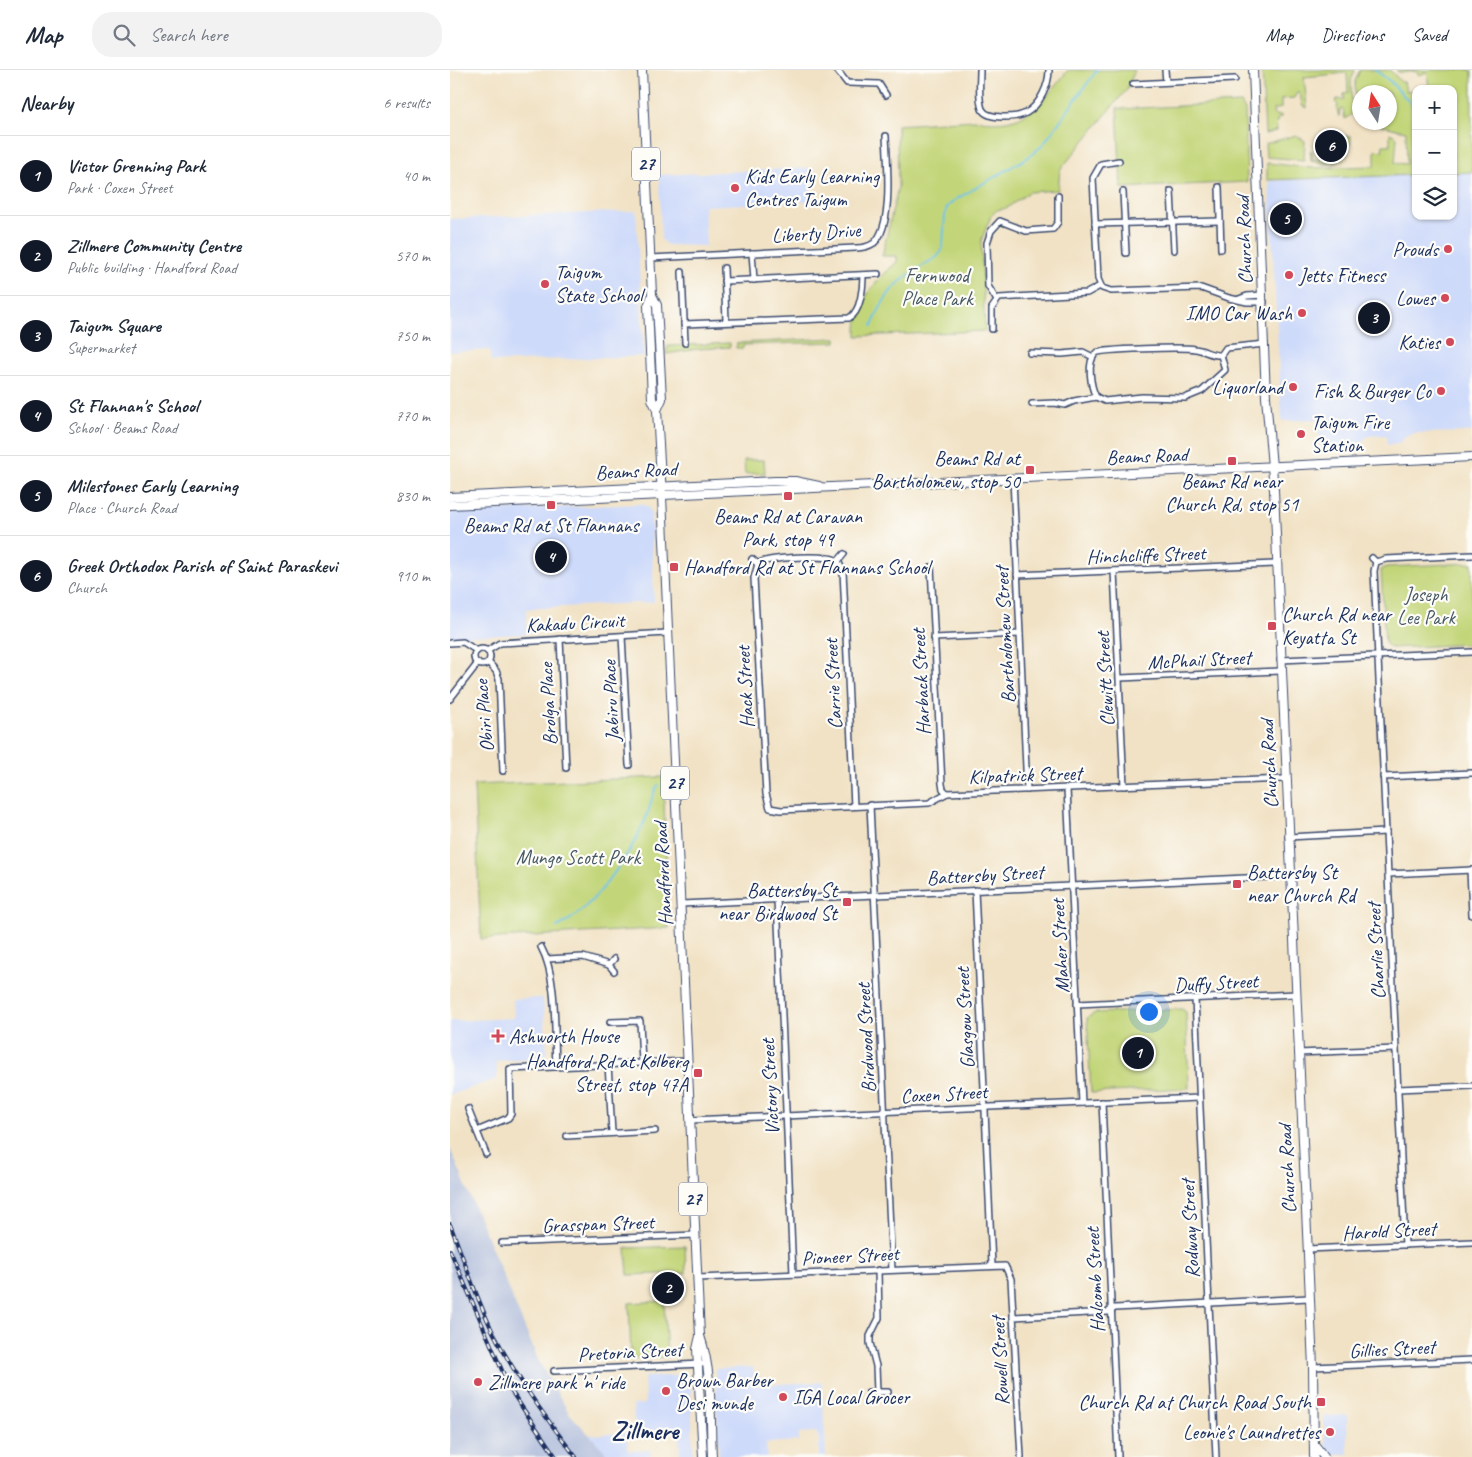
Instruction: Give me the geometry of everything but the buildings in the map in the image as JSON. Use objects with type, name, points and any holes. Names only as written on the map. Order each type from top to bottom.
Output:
[{"type":"main road","name":"Handford Road","points":[[642,70],[652,295],[648,306],[652,399],[657,410],[662,496],[700,1336],[697,1350],[702,1364],[712,1457]]},
{"type":"main road","name":"Church Road","points":[[1253,70],[1266,344],[1265,380],[1271,468],[1313,1367],[1314,1457]]},
{"type":"main road","name":"Beams Road","points":[[450,505],[804,490],[823,487],[1271,468],[1472,457]]},
{"type":"main road","name":"Beams Road","points":[[450,497],[786,481],[823,487]]},
{"type":"main road","name":"Handford Road","points":[[702,1364],[703,1457]]},
{"type":"main road","points":[[1314,1444],[1324,1457]]},
{"type":"street","points":[[837,70],[840,76],[848,83],[879,84],[886,95]]},
{"type":"street","points":[[980,70],[982,107],[987,114],[994,116],[1020,115],[1029,111],[1046,88],[1049,70]]},
{"type":"street","points":[[1165,70],[1166,82]]},
{"type":"street","points":[[1133,84],[1235,79]]},
{"type":"street","name":"Liberty Drive","points":[[650,258],[856,248],[866,247],[874,243],[880,234],[888,199],[886,136]]},
{"type":"street","points":[[1119,161],[1104,163],[1094,175],[1095,224],[1100,286],[1111,291],[1202,288],[1229,298],[1239,299],[1247,296],[1263,299]]},
{"type":"street","points":[[1219,187],[1221,249]]},
{"type":"street","points":[[1171,191],[1174,250]]},
{"type":"street","points":[[1123,192],[1126,253]]},
{"type":"street","points":[[996,299],[989,289],[987,243],[991,231],[1000,221],[1026,231],[1053,229],[1058,222],[1058,196]]},
{"type":"street","points":[[1095,224],[1220,221]]},
{"type":"street","points":[[752,253],[754,280]]},
{"type":"street","points":[[724,268],[726,321]]},
{"type":"street","points":[[682,272],[685,343]]},
{"type":"street","points":[[684,324],[849,318],[855,314],[862,291],[863,274]]},
{"type":"street","points":[[724,281],[878,274]]},
{"type":"street","points":[[996,299],[1088,293],[1100,286]]},
{"type":"street","points":[[992,329],[992,308],[996,299]]},
{"type":"street","points":[[1096,397],[1092,381],[1091,363],[1093,356],[1102,350],[1126,351],[1146,347],[1175,350],[1194,348],[1212,356],[1221,355],[1226,348],[1234,346],[1266,344]]},
{"type":"street","points":[[1030,353],[1062,354],[1083,352],[1093,356]]},
{"type":"street","points":[[1032,404],[1055,403],[1065,405],[1074,401],[1096,397],[1105,401],[1119,401],[1142,397],[1165,399],[1194,395],[1225,370],[1225,363],[1221,355]]},
{"type":"street","name":"Bartholomew Street","points":[[1012,478],[1027,790]]},
{"type":"street","points":[[752,559],[758,564],[769,560],[828,557],[838,561],[844,554]]},
{"type":"street","points":[[1372,558],[1376,562],[1386,559],[1472,555]]},
{"type":"street","name":"Carrie Street","points":[[838,561],[843,571],[854,806]]},
{"type":"street","name":"Charlie Street","points":[[1376,562],[1374,568],[1405,1245]]},
{"type":"street","name":"Hack Street","points":[[758,564],[754,578],[766,794],[770,808]]},
{"type":"street","name":"Hinchcliffe Street","points":[[1017,575],[1275,564]]},
{"type":"street","name":"Harback Street","points":[[931,567],[942,786],[947,793]]},
{"type":"street","name":"Clewitt Street","points":[[1114,571],[1124,786]]},
{"type":"street","name":"Kakadu Circuit","points":[[487,651],[500,643],[667,633]]},
{"type":"street","points":[[934,638],[1020,634]]},
{"type":"street","name":"Jabiru Place","points":[[622,636],[629,765]]},
{"type":"street","name":"Brolga Place","points":[[560,639],[566,768]]},
{"type":"street","points":[[450,643],[463,642],[477,651]]},
{"type":"street","points":[[481,649],[487,651],[490,658],[488,662],[478,663],[474,657],[477,651],[481,649]]},
{"type":"street","points":[[1280,660],[1472,652]]},
{"type":"street","name":"Obiri Place","points":[[488,662],[496,671],[499,679],[503,771]]},
{"type":"street","points":[[450,699],[478,663]]},
{"type":"street","name":"McPhail Street","points":[[1120,678],[1280,671]]},
{"type":"street","points":[[1383,777],[1472,773]]},
{"type":"street","name":"Kilpatrick Street","points":[[770,808],[780,810],[929,803],[947,793],[1286,779]]},
{"type":"street","name":"Maher Street","points":[[1068,789],[1082,1103]]},
{"type":"street","name":"Birdwood Street","points":[[870,806],[892,1270]]},
{"type":"street","points":[[1288,837],[1386,832]]},
{"type":"street","points":[[1388,874],[1471,870],[1472,915]]},
{"type":"street","name":"Battersby Street","points":[[681,904],[1290,876]]},
{"type":"street","name":"Glasgow Street","points":[[974,890],[992,1265]]},
{"type":"street","name":"Victory Street","points":[[777,899],[793,1274]]},
{"type":"street","points":[[541,947],[547,958],[552,985],[556,1067]]},
{"type":"street","points":[[547,958],[583,958],[609,964],[614,971]]},
{"type":"street","points":[[609,964],[614,959]]},
{"type":"street","name":"Duffy Street","points":[[1077,1004],[1296,994]]},
{"type":"street","name":"Rodway Street","points":[[1195,999],[1216,1457]]},
{"type":"street","points":[[610,1022],[640,1021],[642,1062]]},
{"type":"street","points":[[1298,1053],[1396,1049]]},
{"type":"street","points":[[477,1131],[508,1118],[511,1114],[510,1069],[688,1061]]},
{"type":"street","points":[[608,1064],[612,1134]]},
{"type":"street","points":[[1398,1089],[1472,1086]]},
{"type":"street","name":"Coxen Street","points":[[691,1120],[1199,1098]]},
{"type":"street","name":"Halcomb Street","points":[[1102,1102],[1118,1457]]},
{"type":"street","points":[[468,1109],[486,1154]]},
{"type":"street","points":[[567,1136],[655,1132]]},
{"type":"street","name":"Grasspan Street","points":[[502,1243],[695,1235]]},
{"type":"street","name":"Harold Street","points":[[1307,1249],[1472,1242]]},
{"type":"street","name":"Pioneer Street","points":[[697,1278],[992,1265],[1005,1266]]},
{"type":"street","name":"Rowell Street","points":[[1005,1266],[1010,1275],[1020,1457]]},
{"type":"street","points":[[877,1392],[876,1366],[870,1336],[880,1318],[878,1270]]},
{"type":"street","points":[[1013,1316],[1108,1312],[1115,1308],[1309,1298]]},
{"type":"street","name":"Gillies Street","points":[[1313,1367],[1472,1360]]},
{"type":"street","name":"Pretoria Street","points":[[554,1371],[702,1364]]},
{"type":"street","points":[[869,1392],[888,1392]]},
{"type":"shaded area","name":"Kids Early Learning Centres Taigum","points":[[809,168],[811,201],[704,206],[706,246],[667,245],[661,239],[659,175]]},
{"type":"shaded area","points":[[1472,172],[1472,432],[1415,433],[1407,435],[1398,444],[1387,445],[1386,435],[1368,436],[1363,441],[1349,447],[1320,449],[1318,419],[1282,421],[1269,181],[1412,175],[1412,220],[1457,220],[1457,173]]},
{"type":"shaded area","name":"Taigum State School","points":[[636,211],[644,356],[491,362],[490,350],[450,352],[450,219]]},
{"type":"shaded area","points":[[641,504],[648,507],[651,512],[654,602],[526,609],[527,634],[450,637],[450,512]]},
{"type":"shaded area","name":"Ashworth House","points":[[543,998],[547,1051],[544,1057],[496,1061],[497,1079],[450,1095],[450,1021],[514,1018],[513,999]]},
{"type":"shaded area","points":[[450,1148],[539,1362],[569,1413],[610,1457],[450,1457]]},
{"type":"shaded area","points":[[753,1367],[755,1385],[822,1382],[826,1457],[819,1457],[819,1439],[816,1432],[799,1433],[799,1441],[766,1443],[767,1457],[719,1457],[715,1369]]},
{"type":"shaded area","points":[[687,1375],[691,1378],[693,1457],[680,1457],[679,1431],[635,1432],[633,1405],[645,1404],[644,1377]]},
{"type":"shaded area","points":[[1347,1415],[1348,1454],[1329,1455],[1326,1451],[1324,1416]]},
{"type":"shaded area","points":[[627,1433],[628,1451],[650,1450],[651,1457],[610,1457],[589,1435]]},
{"type":"green space","name":"Fernwood Place Park","points":[[1068,70],[1135,70],[1127,89],[1060,170],[1058,190],[1029,192],[1007,208],[997,210],[991,216],[981,241],[985,331],[857,336],[859,313],[863,303],[880,278],[897,262],[897,256],[882,256],[898,187],[897,125],[975,120],[1007,121],[1030,112],[1049,94]]},
{"type":"green space","points":[[1262,70],[1355,70],[1351,80],[1352,114],[1345,119],[1343,109],[1340,110],[1339,117],[1338,105],[1335,102],[1337,99],[1344,100],[1344,94],[1348,93],[1347,73],[1304,77],[1307,108],[1302,105],[1300,93],[1297,93],[1294,98],[1281,99],[1281,108],[1273,110],[1274,115],[1282,116],[1277,120],[1276,131],[1265,134]]},
{"type":"green space","points":[[1360,70],[1390,70],[1401,82],[1404,82],[1406,91],[1412,90],[1412,175],[1267,180],[1267,163],[1311,168],[1375,166],[1375,150],[1382,151],[1383,145],[1390,145],[1390,133],[1397,137],[1395,163],[1407,164],[1406,131],[1397,129],[1397,85],[1355,85]]},
{"type":"green space","points":[[1396,70],[1472,70],[1472,172],[1457,173],[1457,85],[1429,85],[1427,72],[1419,75],[1415,71],[1401,73]]},
{"type":"green space","points":[[1241,103],[1245,110],[1247,182],[1121,188],[1117,107],[1120,109]]},
{"type":"green space","points":[[1296,135],[1305,141],[1304,160],[1266,157],[1265,144]]},
{"type":"green space","points":[[1339,136],[1351,136],[1348,153],[1345,158],[1328,164],[1311,161],[1310,151],[1312,151],[1313,160],[1336,159],[1336,155],[1343,155],[1342,138]]},
{"type":"green space","points":[[836,338],[836,342],[743,345],[743,348],[736,348],[737,343]]},
{"type":"green space","points":[[730,343],[730,347],[666,354],[668,346]]},
{"type":"green space","points":[[744,460],[764,460],[765,473],[745,474]]},
{"type":"green space","name":"Joseph Lee Park","points":[[1472,563],[1472,644],[1391,648],[1385,643],[1381,570],[1386,567]]},
{"type":"green space","name":"Mungo Scott Park","points":[[663,777],[669,928],[481,939],[474,785]]},
{"type":"green space","points":[[1182,1009],[1186,1012],[1189,1088],[1091,1093],[1087,1018],[1095,1013]]},
{"type":"green space","points":[[685,1246],[686,1273],[628,1275],[626,1248]]},
{"type":"green space","points":[[664,1301],[667,1357],[631,1358],[629,1303]]},
{"type":"waterway","points":[[872,326],[883,301],[890,292],[905,278],[937,257],[941,252],[947,207],[955,200],[1027,158],[1042,146],[1097,70]]},
{"type":"waterway","points":[[1375,70],[1390,81],[1412,105]]},
{"type":"waterway","points":[[557,927],[584,908],[609,880],[631,848],[648,814],[658,785]]},
{"type":"railway","points":[[450,1224],[481,1305],[510,1364],[576,1457]]},
{"type":"railway","points":[[450,1250],[511,1391],[556,1457]]},
{"type":"place","name":"Greek Orthodox Parish of Saint Paraskevi","points":[[1331,146]]},
{"type":"place","name":"Kids Early Learning Centres Taigum","points":[[735,188]]},
{"type":"place","name":"Milestones Early Learning","points":[[1286,219]]},
{"type":"place","name":"Prouds","points":[[1448,249]]},
{"type":"place","name":"Jetts Fitness","points":[[1289,275]]},
{"type":"place","name":"Taigum State School","points":[[545,284]]},
{"type":"place","name":"Lowes","points":[[1445,298]]},
{"type":"place","name":"IMO Car Wash","points":[[1302,313]]},
{"type":"place","name":"Taigum Square","points":[[1374,318]]},
{"type":"place","name":"Katies","points":[[1450,342]]},
{"type":"place","name":"Liquorland","points":[[1293,387]]},
{"type":"place","name":"Fish & Burger Co","points":[[1441,391]]},
{"type":"place","name":"Taigum Fire Station","points":[[1301,434]]},
{"type":"place","name":"Beams Rd near Church Rd, stop 51","points":[[1232,461]]},
{"type":"place","name":"Beams Rd at Bartholomew, stop 50","points":[[1030,470]]},
{"type":"place","name":"Beams Rd at Caravan Park, stop 49","points":[[788,496]]},
{"type":"place","name":"Beams Rd at St Flannans","points":[[551,505]]},
{"type":"place","name":"St Flannan's School","points":[[551,557]]},
{"type":"place","name":"Handford Rd at St Flannans School","points":[[674,567]]},
{"type":"place","name":"Church Rd near Keyatta St","points":[[1272,626]]},
{"type":"place","name":"Battersby St near Church Rd","points":[[1237,884]]},
{"type":"place","name":"Battersby St near Birdwood St","points":[[847,902]]},
{"type":"place","name":"Ashworth House","points":[[498,1036]]},
{"type":"place","name":"Victor Grenning Park","points":[[1138,1053]]},
{"type":"place","name":"Handford Rd at Kolberg Street, stop 47A","points":[[698,1073]]},
{"type":"place","name":"Zillmere Community Centre","points":[[668,1288]]},
{"type":"place","name":"Zillmere park 'n' ride","points":[[478,1382]]},
{"type":"place","name":"Brown Barber Desi munde","points":[[666,1391]]},
{"type":"place","name":"IGA Local Grocer","points":[[783,1397]]},
{"type":"place","name":"Church Rd at Church Road South","points":[[1321,1402]]},
{"type":"place","name":"Leonie's Laundrettes","points":[[1330,1432]]},
{"type":"district","name":"Zillmere","points":[[645,1431]]}]
